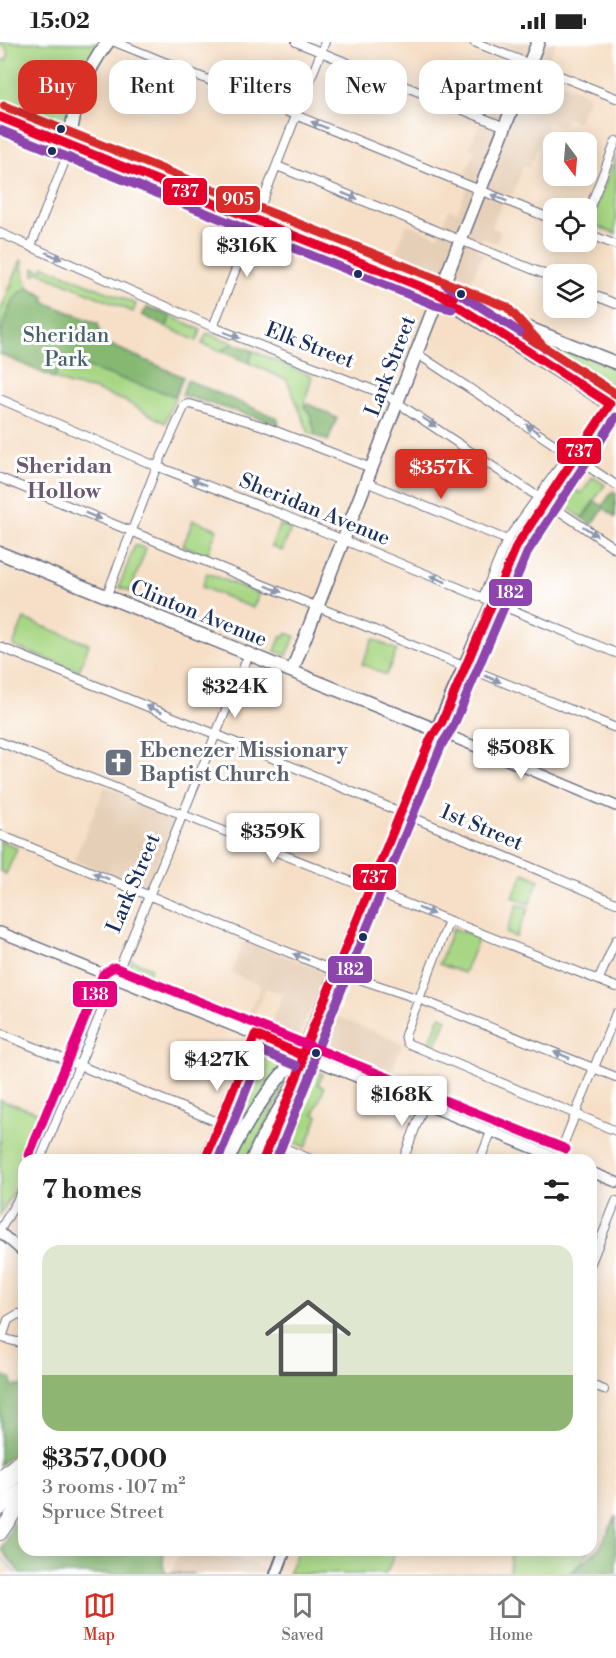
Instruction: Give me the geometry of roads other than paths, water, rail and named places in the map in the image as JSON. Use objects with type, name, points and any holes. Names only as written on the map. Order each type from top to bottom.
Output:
[{"type":"highway","points":[[0,1478],[18,1463]]},
{"type":"highway","points":[[0,1533],[18,1507]]},
{"type":"main road","points":[[69,144],[79,94],[94,63],[108,42]]},
{"type":"main road","name":"Lark Street","points":[[531,60],[538,42]]},
{"type":"main road","name":"Lark Street","points":[[292,671],[510,114]]},
{"type":"main road","points":[[0,117],[257,218],[439,294],[613,406],[601,419],[512,543],[488,599],[466,668],[436,730],[302,1055],[302,1064],[265,1154]]},
{"type":"main road","points":[[439,294],[449,295],[616,363]]},
{"type":"main road","points":[[503,318],[533,353]]},
{"type":"main road","name":"Clinton Avenue","points":[[0,554],[436,730]]},
{"type":"main road","points":[[207,1154],[255,1035],[302,1055]]},
{"type":"main road","points":[[231,1154],[258,1108],[294,1061],[302,1055]]},
{"type":"main road","points":[[255,1154],[287,1097]]},
{"type":"main road","points":[[217,1154],[220,1143],[220,1123]]},
{"type":"main road","points":[[0,1493],[18,1475]]},
{"type":"main road","points":[[0,1509],[18,1492]]},
{"type":"main road","points":[[276,1574],[283,1556]]},
{"type":"street","points":[[115,42],[543,216]]},
{"type":"street","points":[[297,42],[505,127]]},
{"type":"street","points":[[213,327],[325,42]]},
{"type":"street","points":[[474,42],[519,60]]},
{"type":"street","points":[[564,78],[616,99]]},
{"type":"street","points":[[594,198],[616,141]]},
{"type":"street","points":[[32,246],[67,156],[69,144]]},
{"type":"street","points":[[277,166],[543,274]]},
{"type":"street","name":"Elk Street","points":[[0,233],[213,327],[356,382],[397,401],[616,549]]},
{"type":"street","points":[[597,237],[616,245]]},
{"type":"street","points":[[597,296],[616,304]]},
{"type":"street","points":[[416,353],[616,485]]},
{"type":"street","points":[[613,406],[616,391]]},
{"type":"street","name":"Sheridan Avenue","points":[[0,399],[157,466],[344,540],[616,653]]},
{"type":"street","points":[[106,597],[157,466],[185,405],[190,404],[263,426],[371,468]]},
{"type":"street","points":[[366,482],[512,543],[539,497],[569,454]]},
{"type":"street","points":[[488,599],[504,594],[523,546],[579,460]]},
{"type":"street","points":[[0,478],[616,728]]},
{"type":"street","name":"1st Street","points":[[0,647],[215,734],[616,903]]},
{"type":"street","name":"Lark Street","points":[[42,1154],[249,654]]},
{"type":"street","name":"Clinton Avenue","points":[[436,730],[616,806]]},
{"type":"street","points":[[0,742],[616,987]]},
{"type":"street","points":[[0,835],[338,971],[419,999],[616,1077]]},
{"type":"street","points":[[448,921],[405,1038],[407,1043],[616,1131]]},
{"type":"street","points":[[0,932],[255,1035]]},
{"type":"street","points":[[599,979],[616,940]]},
{"type":"street","points":[[561,1154],[616,1013]]},
{"type":"street","points":[[0,1033],[220,1123]]},
{"type":"street","points":[[302,1055],[546,1154]]},
{"type":"street","points":[[405,1154],[424,1104]]},
{"type":"street","points":[[482,1154],[491,1132]]},
{"type":"street","points":[[270,1142],[299,1154]]},
{"type":"street","points":[[597,1174],[616,1182]]},
{"type":"street","points":[[18,1200],[0,1231],[18,1248]]},
{"type":"street","points":[[597,1248],[616,1201]]},
{"type":"street","points":[[18,1314],[8,1320],[1,1338],[18,1342]]},
{"type":"street","points":[[597,1387],[604,1390]]},
{"type":"waterway","points":[[0,1555],[16,1574]]},
{"type":"place","name":"Ebenezer Missionary Baptist Church","points":[[119,762]]},
{"type":"district","name":"Sheridan Hollow","points":[[64,478]]},
{"type":"park label","name":"Sheridan Park","points":[[66,347]]}]
